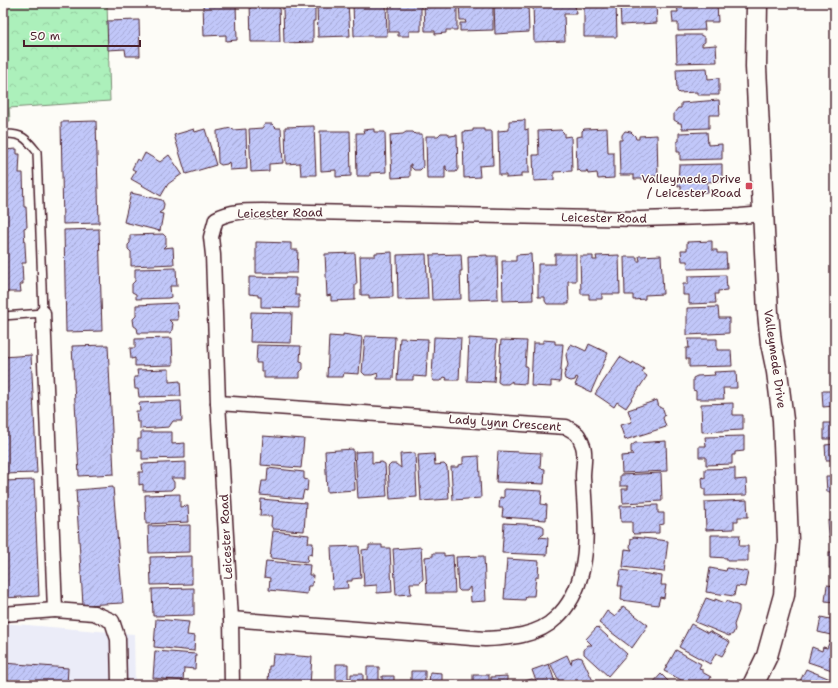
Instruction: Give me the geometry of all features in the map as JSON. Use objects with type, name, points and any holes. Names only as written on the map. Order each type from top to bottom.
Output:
[{"type":"street","name":"Valleymede Drive","points":[[753,685],[767,656],[784,595],[788,541],[783,420],[777,372],[770,343],[756,67],[757,3]]},
{"type":"street","name":"Leicester Road","points":[[232,685],[231,619],[218,403],[213,255],[211,237],[216,219],[224,214],[262,211],[640,219],[764,214]]},
{"type":"street","points":[[43,313],[55,610]]},
{"type":"street","name":"Lady Lynn Crescent","points":[[218,403],[566,427],[576,432],[584,448],[583,477],[586,541],[582,571],[572,599],[556,619],[538,630],[512,637],[485,639],[231,619]]},
{"type":"street","points":[[3,614],[55,610],[94,613],[112,621],[118,639],[119,685]]},
{"type":"lane","points":[[3,134],[14,134],[27,139],[37,152],[43,313],[3,316]]},
{"type":"shaded area","points":[[3,623],[134,634],[135,685],[3,685]]},
{"type":"green space","points":[[3,3],[107,3],[110,101],[9,108],[10,121],[3,121]]},
{"type":"building","points":[[203,3],[236,3],[237,40],[226,41],[226,35],[204,36]]},
{"type":"building","points":[[250,3],[279,3],[280,42],[251,42]]},
{"type":"building","points":[[300,3],[315,3],[313,42],[284,43],[283,7],[300,6]]},
{"type":"building","points":[[317,3],[348,3],[350,36],[318,37]]},
{"type":"building","points":[[353,3],[386,3],[387,36],[354,36]]},
{"type":"building","points":[[389,3],[421,3],[421,31],[409,31],[409,36],[398,36],[398,32],[389,32]]},
{"type":"building","points":[[424,3],[457,3],[457,30],[446,30],[446,33],[435,34],[435,31],[425,31]]},
{"type":"building","points":[[459,3],[493,3],[493,30],[460,31],[460,23],[466,23],[465,20],[460,20]]},
{"type":"building","points":[[494,3],[528,3],[529,32],[495,34]]},
{"type":"building","points":[[533,3],[575,3],[576,14],[564,14],[565,41],[534,42]]},
{"type":"building","points":[[584,3],[616,3],[617,37],[584,37]]},
{"type":"building","points":[[620,3],[656,3],[657,23],[621,25]]},
{"type":"building","points":[[717,3],[718,22],[704,22],[705,30],[678,31],[678,23],[673,23],[672,12],[678,12],[677,4]]},
{"type":"building","points":[[139,20],[140,56],[126,56],[125,49],[108,50],[107,21]]},
{"type":"building","points":[[676,35],[701,35],[705,38],[705,42],[702,46],[716,45],[717,62],[677,63]]},
{"type":"building","points":[[707,68],[708,79],[719,78],[719,95],[697,95],[697,92],[679,93],[677,91],[676,69]]},
{"type":"building","points":[[719,100],[720,115],[709,115],[709,128],[682,129],[681,123],[674,120],[674,113],[678,108],[681,108],[681,103]]},
{"type":"building","points":[[525,120],[525,130],[528,129],[529,173],[521,173],[521,177],[506,178],[506,175],[499,175],[498,131],[509,130],[509,121]]},
{"type":"building","points":[[96,121],[99,223],[63,224],[61,122]]},
{"type":"building","points":[[265,124],[272,124],[276,128],[281,128],[283,163],[269,164],[269,171],[251,172],[249,129],[262,128]]},
{"type":"building","points":[[314,126],[316,175],[301,175],[300,163],[286,164],[285,127]]},
{"type":"building","points":[[231,128],[233,130],[246,129],[247,169],[230,170],[229,162],[221,165],[218,163],[217,131]]},
{"type":"building","points":[[607,128],[608,153],[614,153],[614,178],[598,179],[597,173],[588,174],[587,170],[586,172],[581,172],[579,170],[577,171],[576,137],[582,136],[582,131],[584,129]]},
{"type":"building","points":[[194,129],[195,132],[205,129],[216,165],[186,174],[174,135]]},
{"type":"building","points":[[374,129],[374,132],[385,132],[386,172],[370,173],[370,176],[357,176],[356,133],[364,133],[363,130]]},
{"type":"building","points":[[473,129],[492,131],[493,165],[479,166],[480,177],[464,178],[463,132],[473,131]]},
{"type":"building","points":[[561,130],[564,133],[564,137],[571,136],[572,171],[554,172],[554,180],[534,181],[533,155],[539,155],[538,131]]},
{"type":"building","points":[[320,131],[350,131],[351,176],[336,177],[336,170],[321,171]]},
{"type":"building","points":[[625,131],[631,132],[636,139],[639,139],[639,136],[657,135],[658,176],[652,176],[652,179],[634,179],[634,175],[620,175],[619,140],[622,140],[622,135]]},
{"type":"building","points":[[406,132],[422,134],[423,167],[420,170],[414,170],[410,164],[410,177],[392,178],[390,135],[403,134]]},
{"type":"building","points":[[707,132],[708,145],[722,144],[722,159],[680,160],[680,152],[677,152],[679,133]]},
{"type":"building","points":[[441,133],[448,133],[450,136],[457,135],[458,169],[456,172],[449,172],[445,166],[445,179],[427,179],[426,136],[438,136]]},
{"type":"building","points":[[17,149],[17,154],[20,154],[19,173],[23,173],[24,207],[26,207],[27,227],[24,228],[26,263],[22,263],[23,284],[20,284],[21,292],[3,292],[3,150]]},
{"type":"building","points":[[145,153],[160,162],[169,155],[182,174],[168,184],[161,196],[131,179],[136,171],[132,169],[137,159],[141,161]]},
{"type":"building","points":[[722,164],[722,181],[707,182],[708,192],[681,193],[681,186],[678,186],[679,165]]},
{"type":"building","points":[[131,193],[162,200],[164,204],[163,210],[159,213],[163,214],[160,231],[124,222]]},
{"type":"building","points":[[99,229],[102,331],[66,332],[64,230]]},
{"type":"building","points":[[163,234],[166,237],[166,245],[163,248],[173,247],[174,264],[131,266],[131,252],[128,249],[130,235]]},
{"type":"building","points":[[712,241],[712,250],[717,250],[717,253],[726,253],[727,268],[688,269],[687,261],[682,261],[681,250],[687,250],[687,242]]},
{"type":"building","points":[[256,242],[291,243],[291,250],[298,250],[297,273],[256,273]]},
{"type":"building","points":[[392,252],[393,297],[369,298],[369,295],[361,295],[360,256],[375,256],[375,253]]},
{"type":"building","points":[[355,253],[357,284],[355,284],[355,300],[331,301],[331,295],[327,296],[325,254]]},
{"type":"building","points":[[426,254],[428,299],[398,300],[397,255]]},
{"type":"building","points":[[461,254],[461,299],[432,300],[430,255]]},
{"type":"building","points":[[531,254],[533,300],[503,301],[502,261],[516,261],[516,255]]},
{"type":"building","points":[[555,254],[576,254],[576,281],[568,281],[569,304],[547,304],[545,297],[538,297],[538,264],[555,264]]},
{"type":"building","points":[[619,255],[620,294],[602,294],[602,299],[589,299],[589,294],[581,294],[580,256],[593,256],[593,260],[597,260],[596,256]]},
{"type":"building","points":[[661,255],[663,294],[645,295],[645,299],[633,300],[633,295],[625,295],[624,257],[637,257],[637,261],[640,261],[639,256]]},
{"type":"building","points":[[468,256],[497,256],[498,299],[469,300]]},
{"type":"building","points":[[176,268],[177,286],[170,286],[171,297],[136,299],[136,294],[132,292],[132,284],[135,281],[135,269]]},
{"type":"building","points":[[726,275],[727,290],[718,291],[718,294],[715,294],[716,303],[689,304],[689,295],[683,295],[683,284],[688,284],[688,276]]},
{"type":"building","points":[[249,277],[296,278],[295,295],[299,295],[299,308],[261,307],[261,297],[258,297],[258,295],[249,294]]},
{"type":"building","points":[[177,303],[178,320],[169,320],[173,324],[170,333],[138,333],[137,328],[134,326],[133,319],[136,316],[136,305]]},
{"type":"building","points":[[718,307],[719,318],[729,318],[729,333],[687,335],[687,308]]},
{"type":"building","points":[[251,312],[292,313],[291,343],[250,342]]},
{"type":"building","points":[[343,334],[362,337],[359,374],[344,373],[343,377],[327,377],[329,336],[343,337]]},
{"type":"building","points":[[365,336],[395,337],[393,379],[377,379],[378,373],[365,375],[362,372]]},
{"type":"building","points":[[434,337],[461,338],[459,380],[446,380],[447,378],[444,377],[441,381],[434,381],[432,378]]},
{"type":"building","points":[[172,338],[173,365],[135,366],[135,358],[131,359],[130,348],[135,348],[135,339]]},
{"type":"building","points":[[400,338],[428,339],[426,377],[413,376],[413,380],[397,380]]},
{"type":"building","points":[[469,338],[497,340],[494,382],[467,381]]},
{"type":"building","points":[[688,339],[717,339],[717,350],[731,350],[732,366],[689,367],[689,359],[686,359],[686,348],[689,348]]},
{"type":"building","points":[[501,340],[527,341],[525,366],[527,366],[526,384],[512,383],[512,381],[508,384],[501,384],[498,382]]},
{"type":"building","points":[[543,340],[555,341],[555,344],[563,344],[560,382],[551,381],[551,387],[531,386],[533,343],[543,343]]},
{"type":"building","points":[[571,344],[586,351],[589,344],[608,353],[591,392],[575,385],[578,378],[576,377],[575,380],[571,381],[565,379],[564,375],[568,365],[566,355]]},
{"type":"building","points":[[108,345],[114,474],[79,476],[72,346]]},
{"type":"building","points":[[257,345],[301,346],[300,361],[303,362],[303,369],[300,372],[300,378],[264,378],[264,371],[261,371],[261,363],[256,363]]},
{"type":"building","points":[[31,355],[37,473],[3,474],[3,357]]},
{"type":"building","points":[[620,357],[632,364],[633,362],[644,369],[642,372],[647,376],[626,408],[617,402],[614,407],[595,394]]},
{"type":"building","points":[[169,369],[169,382],[180,381],[181,396],[139,397],[138,389],[135,389],[134,377],[138,377],[137,370]]},
{"type":"building","points":[[736,371],[737,388],[723,388],[724,399],[696,399],[696,391],[693,390],[693,378],[697,376],[715,375],[714,372]]},
{"type":"building","points":[[832,387],[835,387],[835,406],[823,407],[822,391],[832,391]]},
{"type":"building","points":[[657,400],[659,407],[663,409],[665,415],[663,418],[666,427],[625,440],[620,425],[632,422],[628,410]]},
{"type":"building","points":[[181,401],[182,421],[173,421],[169,427],[140,429],[140,422],[137,422],[136,411],[140,411],[139,403]]},
{"type":"building","points":[[733,403],[733,415],[743,415],[743,430],[702,432],[701,404]]},
{"type":"building","points":[[835,410],[835,439],[824,439],[824,423],[833,423],[832,411]]},
{"type":"building","points":[[141,432],[172,432],[172,444],[185,443],[185,458],[142,459],[142,451],[138,451],[138,439],[141,439]]},
{"type":"building","points":[[263,436],[304,439],[301,468],[261,465]]},
{"type":"building","points":[[744,436],[744,451],[735,452],[735,455],[732,455],[732,464],[706,465],[706,457],[699,457],[699,446],[706,446],[705,437]]},
{"type":"building","points":[[666,441],[667,471],[622,473],[621,456],[633,455],[631,452],[631,446],[635,443]]},
{"type":"building","points":[[835,444],[835,460],[826,460],[825,445]]},
{"type":"building","points":[[353,449],[355,490],[327,492],[325,451]]},
{"type":"building","points":[[372,451],[372,463],[382,462],[385,464],[387,496],[358,498],[355,452]]},
{"type":"building","points":[[498,451],[541,453],[540,468],[545,469],[544,484],[496,482]]},
{"type":"building","points":[[415,453],[417,497],[390,499],[388,467],[391,464],[396,464],[401,468],[400,454]]},
{"type":"building","points":[[434,454],[435,465],[444,464],[447,467],[449,499],[421,501],[418,455]]},
{"type":"building","points":[[479,456],[481,498],[453,500],[451,467],[459,467],[459,465],[463,464],[463,457]]},
{"type":"building","points":[[186,462],[186,478],[171,478],[174,482],[174,487],[171,490],[143,491],[143,484],[139,485],[139,472],[143,472],[142,464]]},
{"type":"building","points":[[268,468],[304,472],[304,479],[308,480],[307,491],[304,490],[302,499],[260,495],[262,481],[267,481]]},
{"type":"building","points":[[735,468],[735,480],[746,479],[747,495],[705,496],[702,477],[705,478],[705,469]]},
{"type":"building","points":[[661,473],[662,501],[623,503],[622,489],[628,489],[628,486],[620,486],[620,475]]},
{"type":"building","points":[[826,476],[835,476],[835,492],[827,492]]},
{"type":"building","points":[[34,480],[39,596],[3,598],[3,481]]},
{"type":"building","points":[[113,487],[123,603],[83,605],[76,490]]},
{"type":"building","points":[[504,489],[542,491],[541,504],[547,505],[546,520],[502,517],[503,508],[499,508],[500,497],[504,498]]},
{"type":"building","points":[[180,494],[180,507],[188,506],[189,522],[146,524],[145,495]]},
{"type":"building","points":[[261,499],[306,503],[304,531],[273,529],[271,526],[272,516],[260,516]]},
{"type":"building","points":[[747,500],[748,517],[738,517],[738,521],[734,521],[734,529],[706,530],[705,502]]},
{"type":"building","points":[[658,505],[658,513],[664,513],[664,524],[659,525],[659,533],[634,534],[632,532],[632,522],[621,522],[620,506]]},
{"type":"building","points":[[835,520],[835,536],[829,536],[828,521]]},
{"type":"building","points":[[504,523],[541,525],[544,527],[544,534],[539,537],[548,538],[547,555],[502,553]]},
{"type":"building","points":[[190,525],[190,552],[149,553],[148,526]]},
{"type":"building","points":[[273,531],[309,535],[308,543],[313,543],[312,555],[308,554],[307,562],[270,558]]},
{"type":"building","points":[[711,535],[740,535],[739,546],[748,546],[748,561],[727,561],[727,558],[711,557]]},
{"type":"building","points":[[634,537],[668,541],[664,572],[623,567],[625,549],[632,550],[630,547],[631,539]]},
{"type":"building","points":[[369,545],[382,545],[382,548],[390,548],[392,592],[377,593],[377,585],[364,586],[362,550],[369,549]]},
{"type":"building","points":[[359,546],[361,578],[347,581],[348,588],[333,589],[331,547]]},
{"type":"building","points":[[421,547],[423,579],[420,583],[410,583],[411,594],[396,595],[393,549]]},
{"type":"building","points":[[829,552],[835,552],[835,568],[829,568]]},
{"type":"building","points":[[433,553],[444,553],[444,556],[453,555],[455,593],[427,593],[425,557],[433,556]]},
{"type":"building","points":[[192,556],[192,584],[151,585],[150,557]]},
{"type":"building","points":[[484,556],[486,601],[471,602],[470,587],[467,591],[460,591],[458,589],[456,557]]},
{"type":"building","points":[[507,559],[539,561],[538,577],[536,577],[534,596],[526,596],[525,600],[504,599]]},
{"type":"building","points":[[266,561],[310,565],[309,575],[313,575],[312,586],[308,586],[307,594],[269,590],[270,578],[264,577]]},
{"type":"building","points":[[710,568],[726,571],[727,568],[748,572],[745,587],[736,586],[734,596],[706,592]]},
{"type":"building","points":[[621,570],[662,576],[661,585],[666,585],[664,598],[660,597],[658,605],[621,600],[622,586],[618,586]]},
{"type":"building","points":[[827,585],[835,586],[835,602],[825,601]]},
{"type":"building","points":[[194,588],[194,615],[153,616],[152,589]]},
{"type":"building","points":[[706,598],[715,601],[715,599],[725,603],[726,601],[739,606],[733,634],[729,636],[695,622]]},
{"type":"building","points":[[623,606],[648,625],[632,648],[599,623],[607,611],[615,617]]},
{"type":"building","points":[[835,613],[835,636],[818,632],[821,617],[830,619],[831,615],[834,616]]},
{"type":"building","points":[[156,619],[189,622],[187,635],[195,636],[194,651],[154,647]]},
{"type":"building","points":[[691,624],[730,642],[722,656],[716,653],[710,664],[679,647]]},
{"type":"building","points":[[597,627],[627,654],[608,676],[584,654],[584,650],[588,645],[592,645],[586,639]]},
{"type":"building","points":[[830,641],[835,642],[835,671],[808,662],[812,647],[822,651],[823,647],[827,648]]},
{"type":"building","points":[[676,650],[701,664],[699,668],[702,669],[702,672],[711,677],[707,685],[682,685],[681,684],[683,681],[664,671]]},
{"type":"building","points":[[155,651],[196,654],[195,669],[184,668],[183,681],[153,678]]},
{"type":"building","points":[[273,654],[312,657],[310,685],[268,683],[269,666],[272,666]]},
{"type":"building","points":[[567,655],[571,664],[572,659],[578,657],[582,658],[595,685],[561,685],[550,663]]},
{"type":"building","points":[[3,663],[68,668],[67,685],[3,684]]},
{"type":"building","points":[[336,664],[348,664],[348,678],[351,678],[351,674],[363,674],[363,685],[336,685]]},
{"type":"building","points":[[549,664],[556,685],[523,685],[525,681],[532,679],[536,681],[532,670]]},
{"type":"building","points":[[367,667],[379,667],[379,681],[382,681],[382,676],[394,676],[394,685],[367,685]]},
{"type":"building","points":[[806,669],[835,681],[835,685],[805,685],[799,683]]},
{"type":"building","points":[[411,671],[425,671],[425,685],[399,685],[399,681],[411,681]]},
{"type":"building","points":[[430,672],[442,673],[442,685],[429,685]]},
{"type":"building","points":[[661,674],[672,685],[651,685]]},
{"type":"building","points":[[473,675],[489,675],[489,685],[473,685]]},
{"type":"building","points":[[507,676],[507,685],[491,685],[491,677]]},
{"type":"building","points":[[157,681],[189,684],[157,685]]},
{"type":"building","points":[[445,682],[456,682],[456,685],[444,685]]},
{"type":"place","name":"Valleymede Drive / Leicester Road","points":[[749,186]]}]
